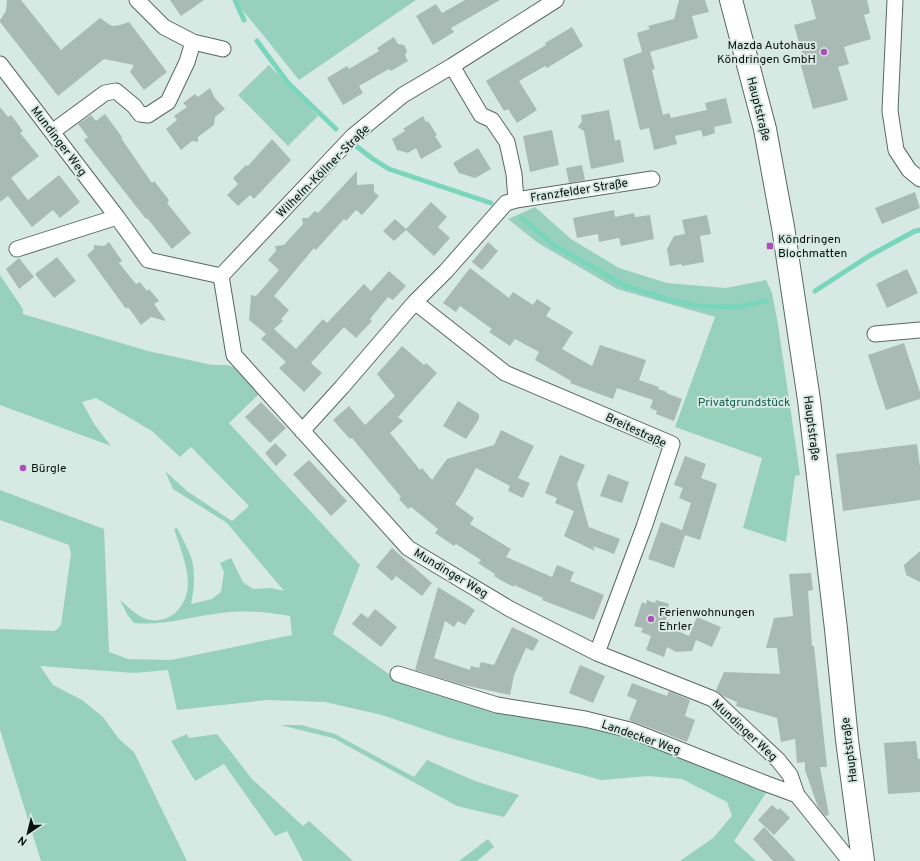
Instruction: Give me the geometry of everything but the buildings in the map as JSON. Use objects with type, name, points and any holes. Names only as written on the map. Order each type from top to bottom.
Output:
[{"type":"main road","name":"Hauptstraße","points":[[731,0],[765,129],[783,227],[809,400],[836,629],[847,740],[863,861]]},
{"type":"street","points":[[137,0],[164,27],[194,42],[223,48]]},
{"type":"street","name":"Wilhelm-Köllner-Straße","points":[[221,276],[353,136],[403,95],[452,66],[556,0]]},
{"type":"street","points":[[895,0],[890,111],[896,150],[909,170],[920,179]]},
{"type":"street","points":[[52,132],[105,93],[116,91],[134,106],[140,114],[148,115],[168,102],[187,62],[194,42]]},
{"type":"street","name":"Mundinger Weg","points":[[0,64],[148,260],[221,276],[234,355],[408,548],[510,609],[597,653],[713,699],[778,760],[790,775],[797,795]]},
{"type":"street","name":"Franzfelder Straße","points":[[452,66],[481,115],[492,120],[508,142],[514,174],[516,200],[652,179]]},
{"type":"street","points":[[302,431],[415,302],[446,271],[506,203],[516,200]]},
{"type":"street","points":[[17,249],[117,218]]},
{"type":"street","name":"Breitestraße","points":[[415,302],[505,373],[672,444],[644,527],[597,653]]},
{"type":"street","points":[[875,334],[920,330]]},
{"type":"street","name":"Landecker Weg","points":[[398,674],[497,705],[585,719],[630,730],[797,795]]},
{"type":"street","points":[[797,795],[845,855],[852,861]]},
{"type":"green space","points":[[234,0],[416,0],[299,80]]},
{"type":"green space","points":[[269,65],[318,116],[288,146],[238,95]]},
{"type":"green space","name":"Privatgrundstück","points":[[535,207],[571,239],[619,268],[667,283],[726,288],[766,280],[772,293],[778,324],[800,475],[795,476],[786,542],[743,528],[762,458],[675,427],[715,317],[617,289],[538,243],[508,219]]},
{"type":"green space","points":[[0,275],[23,309],[23,314],[148,351],[212,365],[227,365],[235,368],[246,378],[259,394],[229,423],[360,565],[333,634],[400,682],[444,697],[493,708],[600,725],[768,790],[734,841],[756,861],[680,861],[713,838],[732,816],[727,802],[682,779],[648,776],[601,780],[447,737],[382,715],[325,702],[267,700],[177,710],[168,670],[134,673],[40,666],[53,685],[82,700],[103,717],[119,739],[134,752],[187,861],[41,861],[0,730],[0,629],[55,631],[61,625],[71,554],[69,545],[0,520],[0,490],[104,529],[109,652],[128,659],[171,660],[292,635],[290,616],[273,613],[231,612],[145,624],[134,623],[128,616],[120,600],[138,615],[146,619],[153,620],[166,618],[181,607],[188,589],[188,582],[185,562],[174,529],[177,528],[193,562],[194,580],[191,604],[212,599],[221,592],[224,572],[220,563],[231,558],[243,582],[253,589],[271,588],[284,591],[227,523],[173,489],[165,471],[187,491],[232,521],[249,506],[191,447],[180,457],[152,431],[96,398],[82,402],[94,424],[111,446],[0,405]]},
{"type":"green space","points":[[280,725],[301,725],[335,734],[414,777],[427,760],[475,781],[519,795],[504,817],[457,806],[333,738]]},
{"type":"green space","points":[[187,734],[189,738],[217,734],[252,779],[303,826],[309,821],[353,861],[303,861],[287,831],[275,836],[224,764],[195,781],[171,741]]},
{"type":"green space","points":[[488,839],[494,847],[477,861],[459,861]]},
{"type":"waterway","points":[[235,0],[244,20]]},
{"type":"waterway","points":[[257,41],[288,83],[336,129]]},
{"type":"waterway","points":[[356,146],[389,169],[491,203]]},
{"type":"waterway","points":[[522,218],[555,246],[626,286],[670,300],[699,306],[737,307],[766,301]]},
{"type":"waterway","points":[[815,291],[869,256],[915,231],[920,230]]},
{"type":"place","name":"Mazda Autohaus Köndringen GmbH","points":[[824,52]]},
{"type":"place","name":"Köndringen Blochmatten","points":[[770,246]]},
{"type":"place","name":"Bürgle","points":[[23,468]]},
{"type":"place","name":"Ferienwohnungen Ehrler","points":[[651,619]]}]
